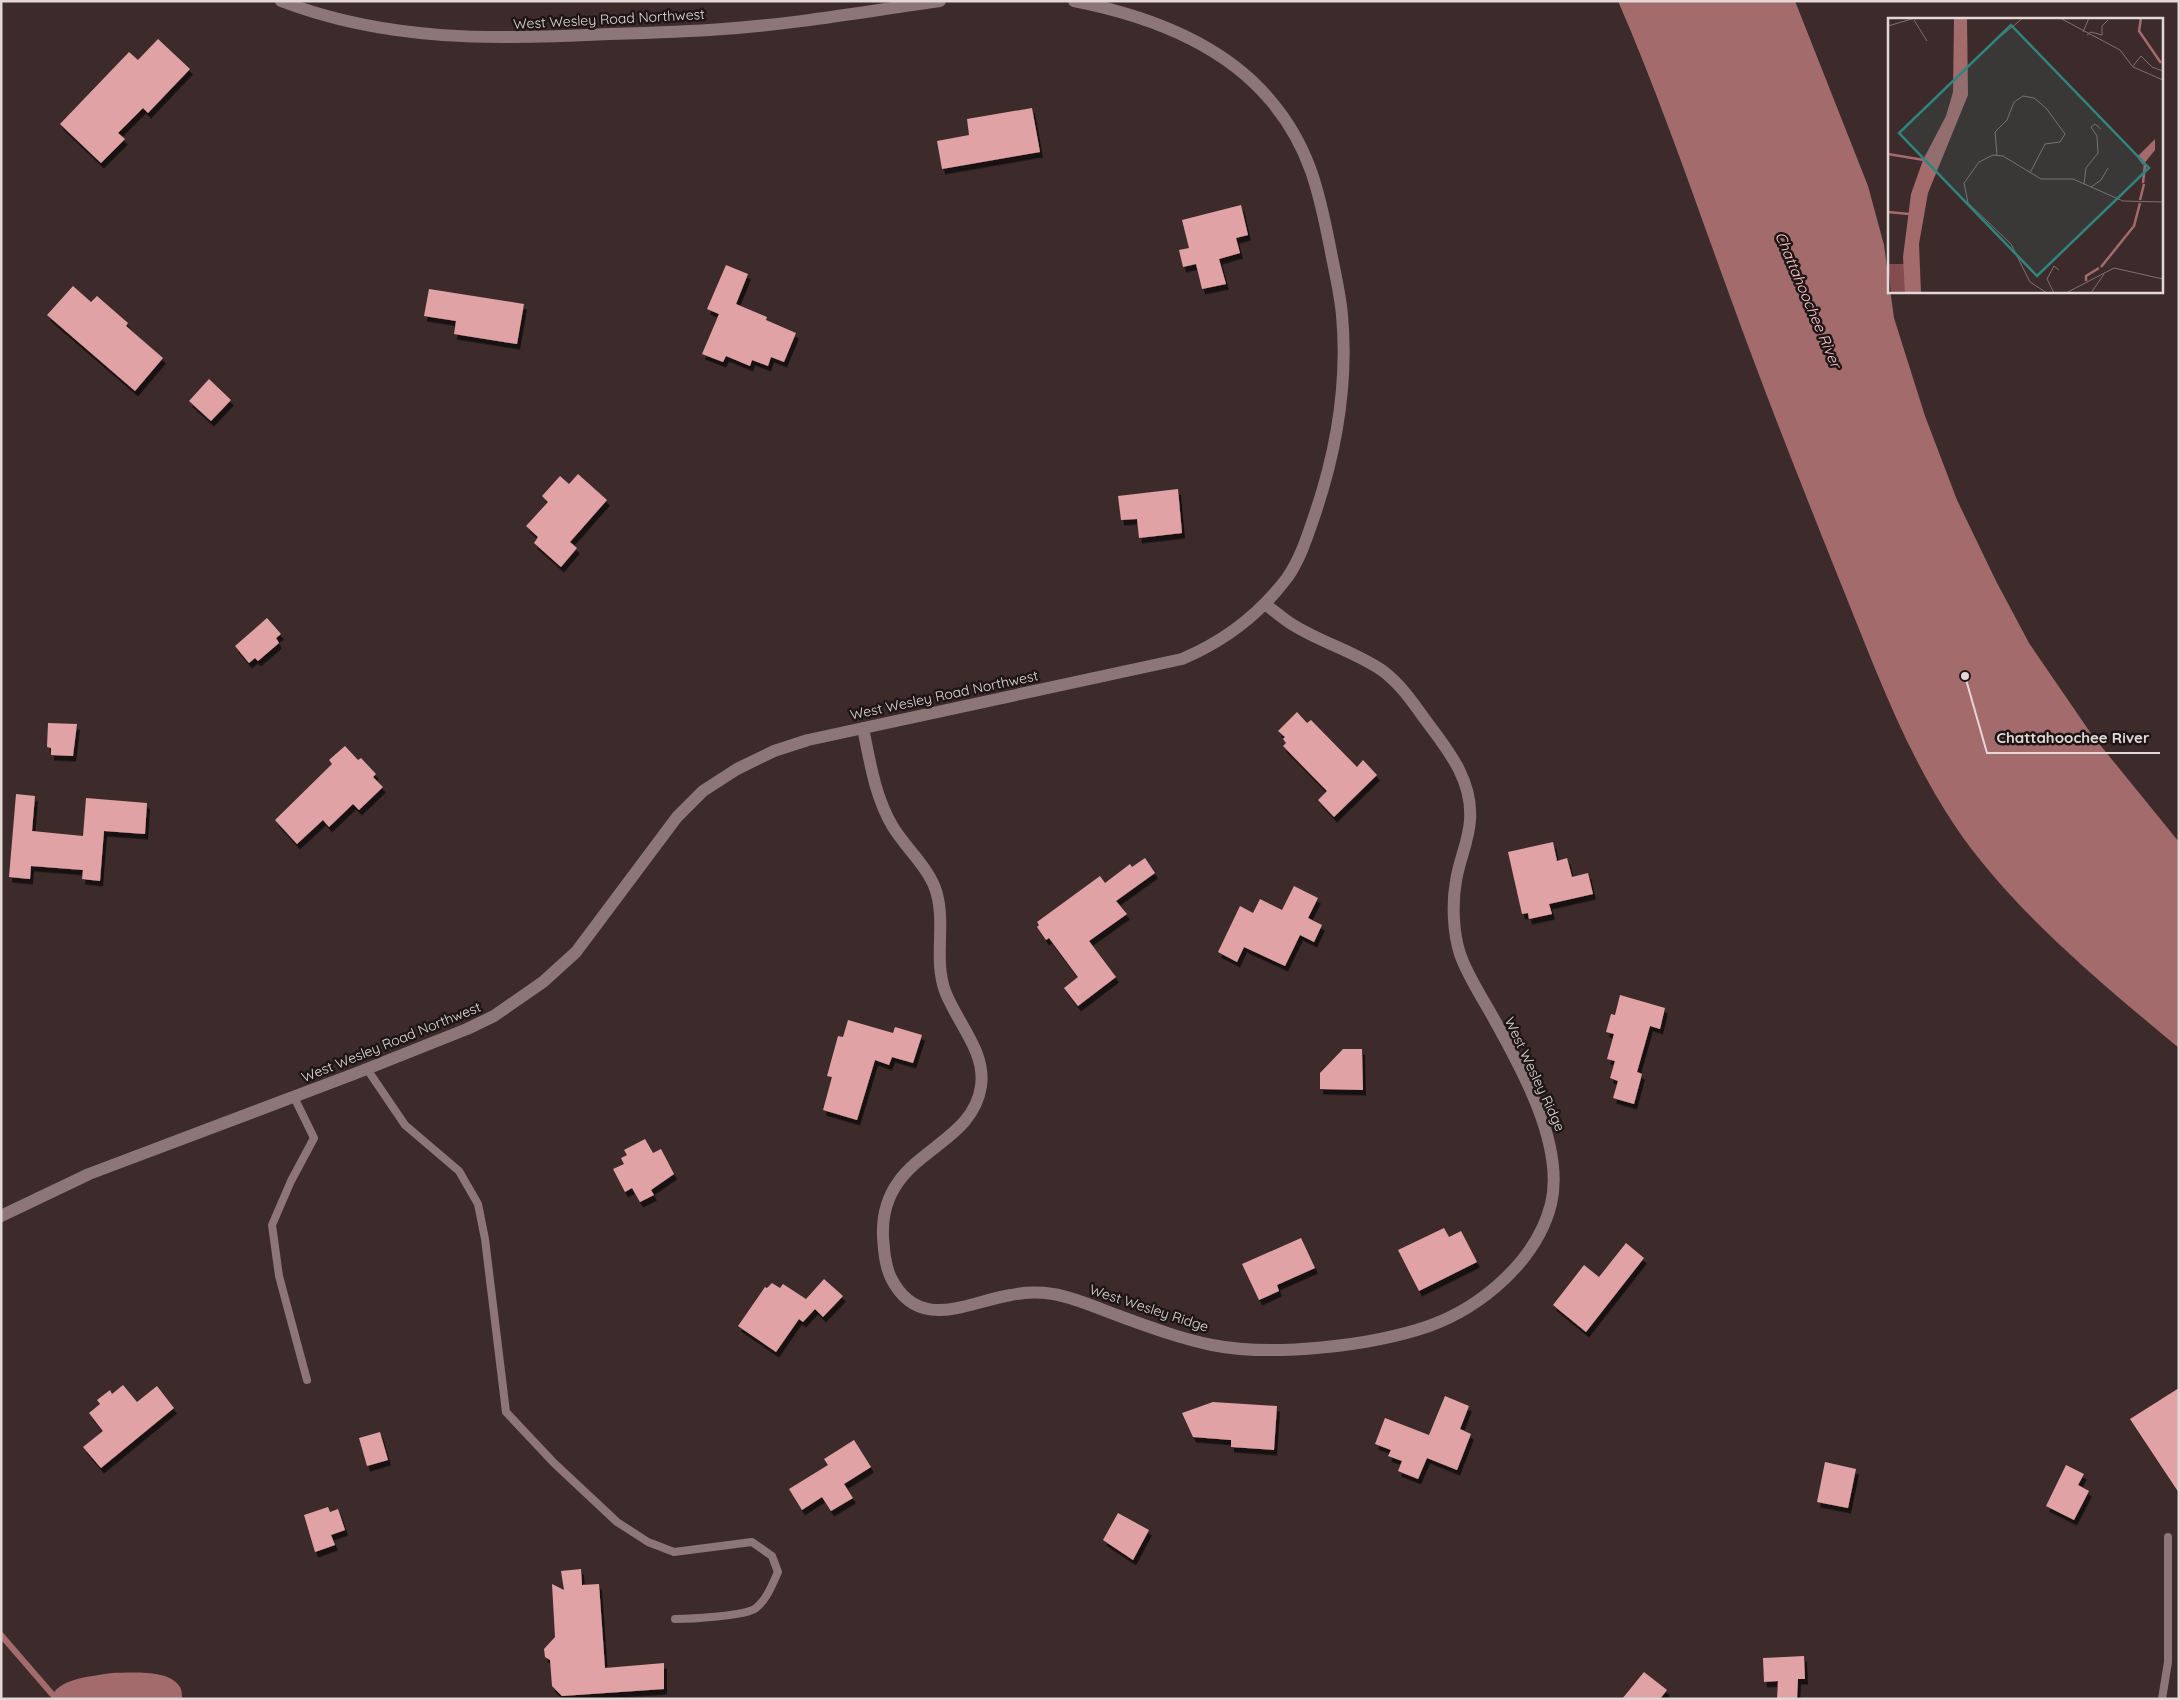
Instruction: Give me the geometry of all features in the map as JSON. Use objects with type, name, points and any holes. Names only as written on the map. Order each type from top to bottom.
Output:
[{"type":"street","name":"West Wesley Road Northwest","points":[[281,1],[314,14],[372,28],[457,38],[513,39],[722,29],[940,1]]},
{"type":"street","name":"West Wesley Road Northwest","points":[[1,1216],[89,1174],[367,1069],[468,1029],[494,1016],[543,982],[576,952],[677,817],[703,791],[736,769],[774,751],[808,740],[1182,659],[1211,646],[1247,622],[1265,604],[1288,577],[1305,545],[1324,486],[1341,408],[1344,362],[1342,314],[1320,193],[1308,161],[1290,127],[1271,100],[1243,73],[1216,52],[1186,36],[1102,6],[1074,1]]},
{"type":"street","name":"West Wesley Ridge","points":[[863,728],[874,784],[883,809],[935,889],[940,910],[939,963],[942,984],[956,1016],[978,1053],[983,1071],[980,1094],[971,1114],[907,1168],[887,1202],[882,1226],[884,1256],[891,1278],[905,1297],[922,1308],[944,1312],[1009,1295],[1030,1293],[1052,1294],[1076,1299],[1186,1339],[1217,1346],[1253,1350],[1294,1350],[1360,1342],[1428,1326],[1454,1315],[1496,1287],[1512,1273],[1527,1254],[1544,1226],[1551,1203],[1554,1174],[1551,1144],[1543,1121],[1507,1044],[1466,969],[1457,946],[1456,883],[1471,816],[1467,787],[1457,762],[1407,694],[1388,675],[1367,661],[1292,624],[1265,604]]},
{"type":"lane","points":[[367,1069],[405,1125],[459,1171],[478,1204],[506,1412],[554,1464],[617,1522],[648,1542],[674,1552],[752,1542],[772,1556],[778,1572],[765,1599],[754,1610],[696,1619],[675,1619]]},
{"type":"lane","points":[[294,1097],[314,1138],[291,1181],[272,1225],[278,1276],[308,1380]]},
{"type":"lane","points":[[2162,1699],[2168,1662],[2168,1537]]},
{"type":"water","points":[[1618,1],[1795,1],[1868,186],[1884,245],[1888,274],[1888,292],[1890,292],[1894,318],[1925,416],[1957,500],[1996,581],[2029,643],[2092,735],[2179,842],[2179,1048],[2089,972],[2030,916],[1978,857],[1936,796],[1904,735],[1876,671],[1745,336],[1634,38]]},
{"type":"water","points":[[112,1673],[149,1673],[167,1677],[175,1681],[180,1687],[182,1699],[51,1699],[54,1692],[60,1686],[68,1682]]},
{"type":"building","points":[[158,39],[190,69],[148,113],[143,108],[118,133],[125,139],[101,163],[60,124],[129,52],[138,60]]},
{"type":"building","points":[[1032,108],[1040,152],[942,169],[937,141],[969,135],[967,119]]},
{"type":"building","points":[[1241,205],[1248,235],[1236,238],[1240,253],[1219,259],[1226,284],[1202,289],[1196,264],[1183,267],[1179,250],[1189,248],[1182,220]]},
{"type":"building","points":[[726,265],[748,274],[736,304],[767,317],[766,320],[796,333],[784,362],[771,357],[768,366],[752,360],[750,366],[726,356],[723,362],[702,354],[719,314],[707,309]]},
{"type":"building","points":[[73,286],[91,302],[97,296],[128,323],[126,326],[163,358],[135,391],[47,315]]},
{"type":"building","points":[[429,289],[524,304],[517,344],[454,334],[456,321],[424,316]]},
{"type":"building","points":[[209,379],[231,400],[211,421],[189,401]]},
{"type":"building","points":[[578,474],[607,500],[570,542],[577,548],[561,567],[534,543],[538,537],[526,526],[548,502],[542,496],[560,476],[569,484]]},
{"type":"building","points":[[1178,489],[1182,533],[1139,538],[1137,519],[1121,520],[1118,496]]},
{"type":"building","points":[[267,618],[281,634],[276,638],[279,643],[258,661],[255,658],[249,663],[235,646]]},
{"type":"building","points":[[1297,712],[1307,723],[1311,720],[1357,767],[1363,760],[1377,775],[1334,817],[1318,800],[1327,791],[1283,746],[1286,743],[1283,739],[1285,737],[1278,731]]},
{"type":"building","points":[[48,723],[77,724],[73,756],[51,755],[51,748],[47,747]]},
{"type":"building","points":[[345,746],[358,760],[361,758],[376,774],[373,777],[383,787],[359,810],[353,804],[329,827],[323,820],[297,844],[275,820],[332,764],[329,760]]},
{"type":"building","points":[[16,794],[35,796],[32,831],[83,836],[86,798],[147,803],[145,834],[104,831],[100,881],[82,879],[83,870],[31,866],[30,879],[9,877]]},
{"type":"building","points":[[1553,842],[1557,861],[1567,858],[1572,877],[1588,873],[1593,894],[1549,904],[1552,914],[1529,919],[1528,913],[1522,914],[1508,852]]},
{"type":"building","points":[[1145,858],[1155,873],[1116,901],[1127,914],[1089,941],[1116,977],[1078,1006],[1064,988],[1078,977],[1049,938],[1046,940],[1037,927],[1039,925],[1037,922],[1100,876],[1105,883],[1130,864],[1132,867]]},
{"type":"building","points":[[1294,886],[1318,898],[1308,918],[1322,925],[1314,942],[1300,935],[1285,966],[1244,947],[1237,962],[1218,952],[1240,906],[1253,913],[1260,899],[1282,910]]},
{"type":"building","points":[[1620,995],[1665,1008],[1660,1029],[1650,1026],[1637,1072],[1642,1074],[1634,1104],[1613,1098],[1618,1081],[1610,1078],[1615,1061],[1607,1059],[1614,1034],[1606,1032],[1611,1014],[1615,1015]]},
{"type":"building","points":[[848,1020],[893,1033],[895,1027],[922,1035],[913,1063],[892,1057],[889,1065],[875,1060],[857,1120],[823,1110],[832,1077],[827,1076],[838,1036],[843,1037]]},
{"type":"building","points":[[1343,1049],[1362,1049],[1363,1090],[1320,1089],[1320,1073]]},
{"type":"building","points":[[645,1139],[653,1153],[661,1149],[674,1174],[651,1190],[654,1195],[640,1202],[632,1188],[625,1192],[613,1169],[624,1164],[621,1158],[627,1155],[624,1150]]},
{"type":"building","points":[[1444,1228],[1449,1237],[1461,1231],[1477,1262],[1419,1291],[1398,1250]]},
{"type":"building","points":[[1301,1238],[1315,1268],[1277,1285],[1279,1291],[1259,1300],[1242,1264]]},
{"type":"building","points":[[1626,1243],[1644,1258],[1586,1332],[1553,1305],[1584,1265],[1599,1277]]},
{"type":"building","points":[[824,1279],[843,1296],[823,1317],[815,1309],[803,1322],[799,1319],[776,1352],[738,1326],[765,1287],[767,1288],[772,1283],[780,1288],[783,1284],[806,1299]]},
{"type":"building","points":[[123,1385],[137,1402],[157,1386],[174,1408],[101,1468],[83,1447],[103,1431],[89,1413],[100,1404],[97,1400],[110,1390],[112,1394]]},
{"type":"building","points":[[2179,1388],[2179,1493],[2130,1419]]},
{"type":"building","points":[[1445,1396],[1469,1406],[1460,1429],[1471,1434],[1457,1470],[1427,1458],[1418,1479],[1398,1471],[1402,1461],[1388,1456],[1391,1450],[1375,1444],[1385,1418],[1429,1435]]},
{"type":"building","points":[[1213,1402],[1277,1406],[1274,1450],[1231,1447],[1231,1440],[1193,1437],[1182,1413]]},
{"type":"building","points":[[380,1432],[388,1460],[367,1466],[359,1438]]},
{"type":"building","points":[[854,1440],[871,1467],[844,1484],[853,1498],[831,1511],[822,1497],[802,1510],[789,1489],[828,1465],[824,1459]]},
{"type":"building","points":[[1825,1462],[1856,1469],[1848,1508],[1817,1502]]},
{"type":"building","points":[[2066,1465],[2084,1474],[2078,1485],[2089,1491],[2074,1520],[2046,1506]]},
{"type":"building","points":[[328,1507],[330,1512],[338,1509],[345,1530],[331,1535],[335,1545],[315,1552],[304,1515]]},
{"type":"building","points":[[1118,1513],[1149,1530],[1133,1560],[1103,1540]]},
{"type":"building","points":[[581,1569],[582,1585],[599,1584],[605,1668],[664,1663],[664,1689],[562,1696],[552,1686],[550,1660],[545,1657],[544,1649],[555,1637],[552,1584],[564,1590],[561,1571]]},
{"type":"building","points":[[1804,1656],[1805,1679],[1798,1679],[1797,1699],[1777,1699],[1778,1681],[1764,1682],[1763,1658]]},
{"type":"building","points":[[1644,1672],[1667,1690],[1660,1699],[1622,1699]]},
{"type":"waterway","points":[[1,1635],[52,1694]]},
{"type":"place","name":"Chattahoochee River","points":[[1965,676]]}]
